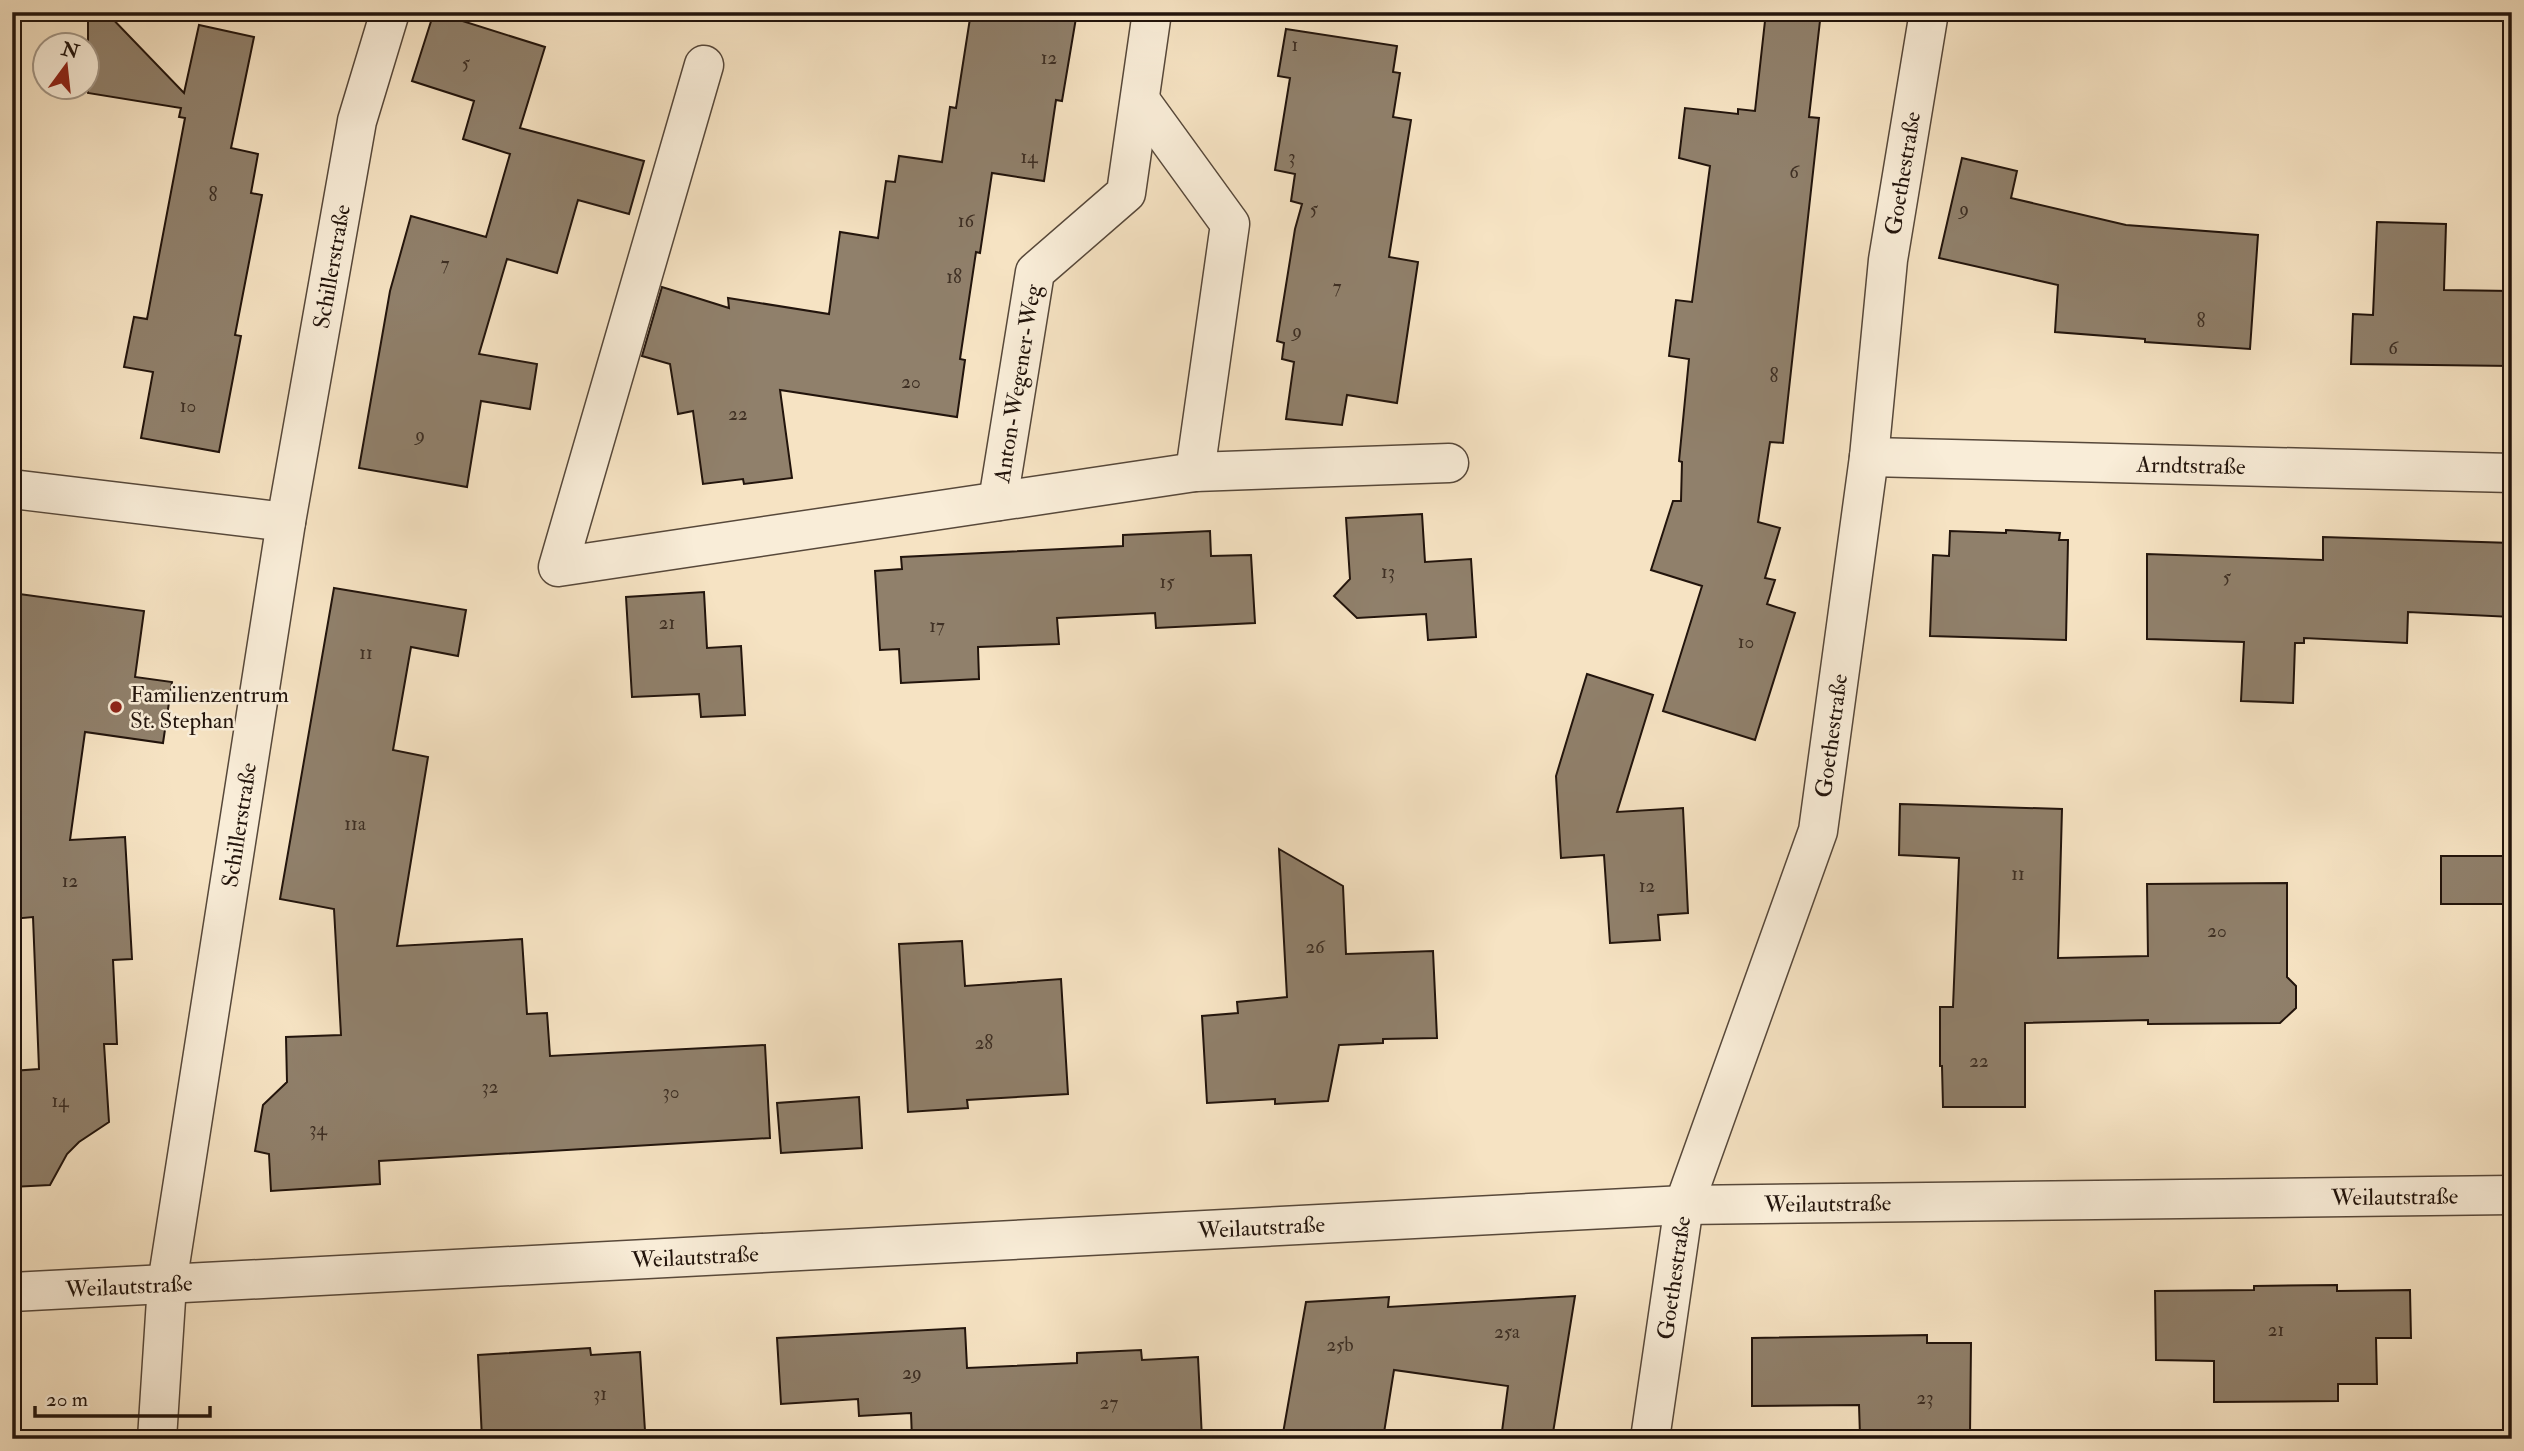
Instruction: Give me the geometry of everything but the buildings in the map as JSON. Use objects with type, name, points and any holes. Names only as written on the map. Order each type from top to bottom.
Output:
[{"type":"street","name":"Schillerstraße","points":[[157,1439],[167,1284],[286,522],[357,121],[390,12]]},
{"type":"street","name":"Anton-Wegener-Weg","points":[[998,501],[1035,272],[1126,193],[1152,12]]},
{"type":"street","name":"Goethestraße","points":[[1650,1439],[1684,1205],[1818,831],[1869,457],[1888,260],[1929,12]]},
{"type":"street","name":"Anton-Wegener-Weg","points":[[704,65],[558,567],[1195,472],[1449,463]]},
{"type":"street","points":[[1140,100],[1230,224],[1195,472]]},
{"type":"street","name":"Arndtstraße","points":[[1869,457],[2512,472]]},
{"type":"street","points":[[12,489],[286,522]]},
{"type":"street","name":"Weilautstraße","points":[[12,1292],[1684,1205],[2512,1195]]},
{"type":"place","name":"Familienzentrum St. Stephan","points":[[116,707]]}]
